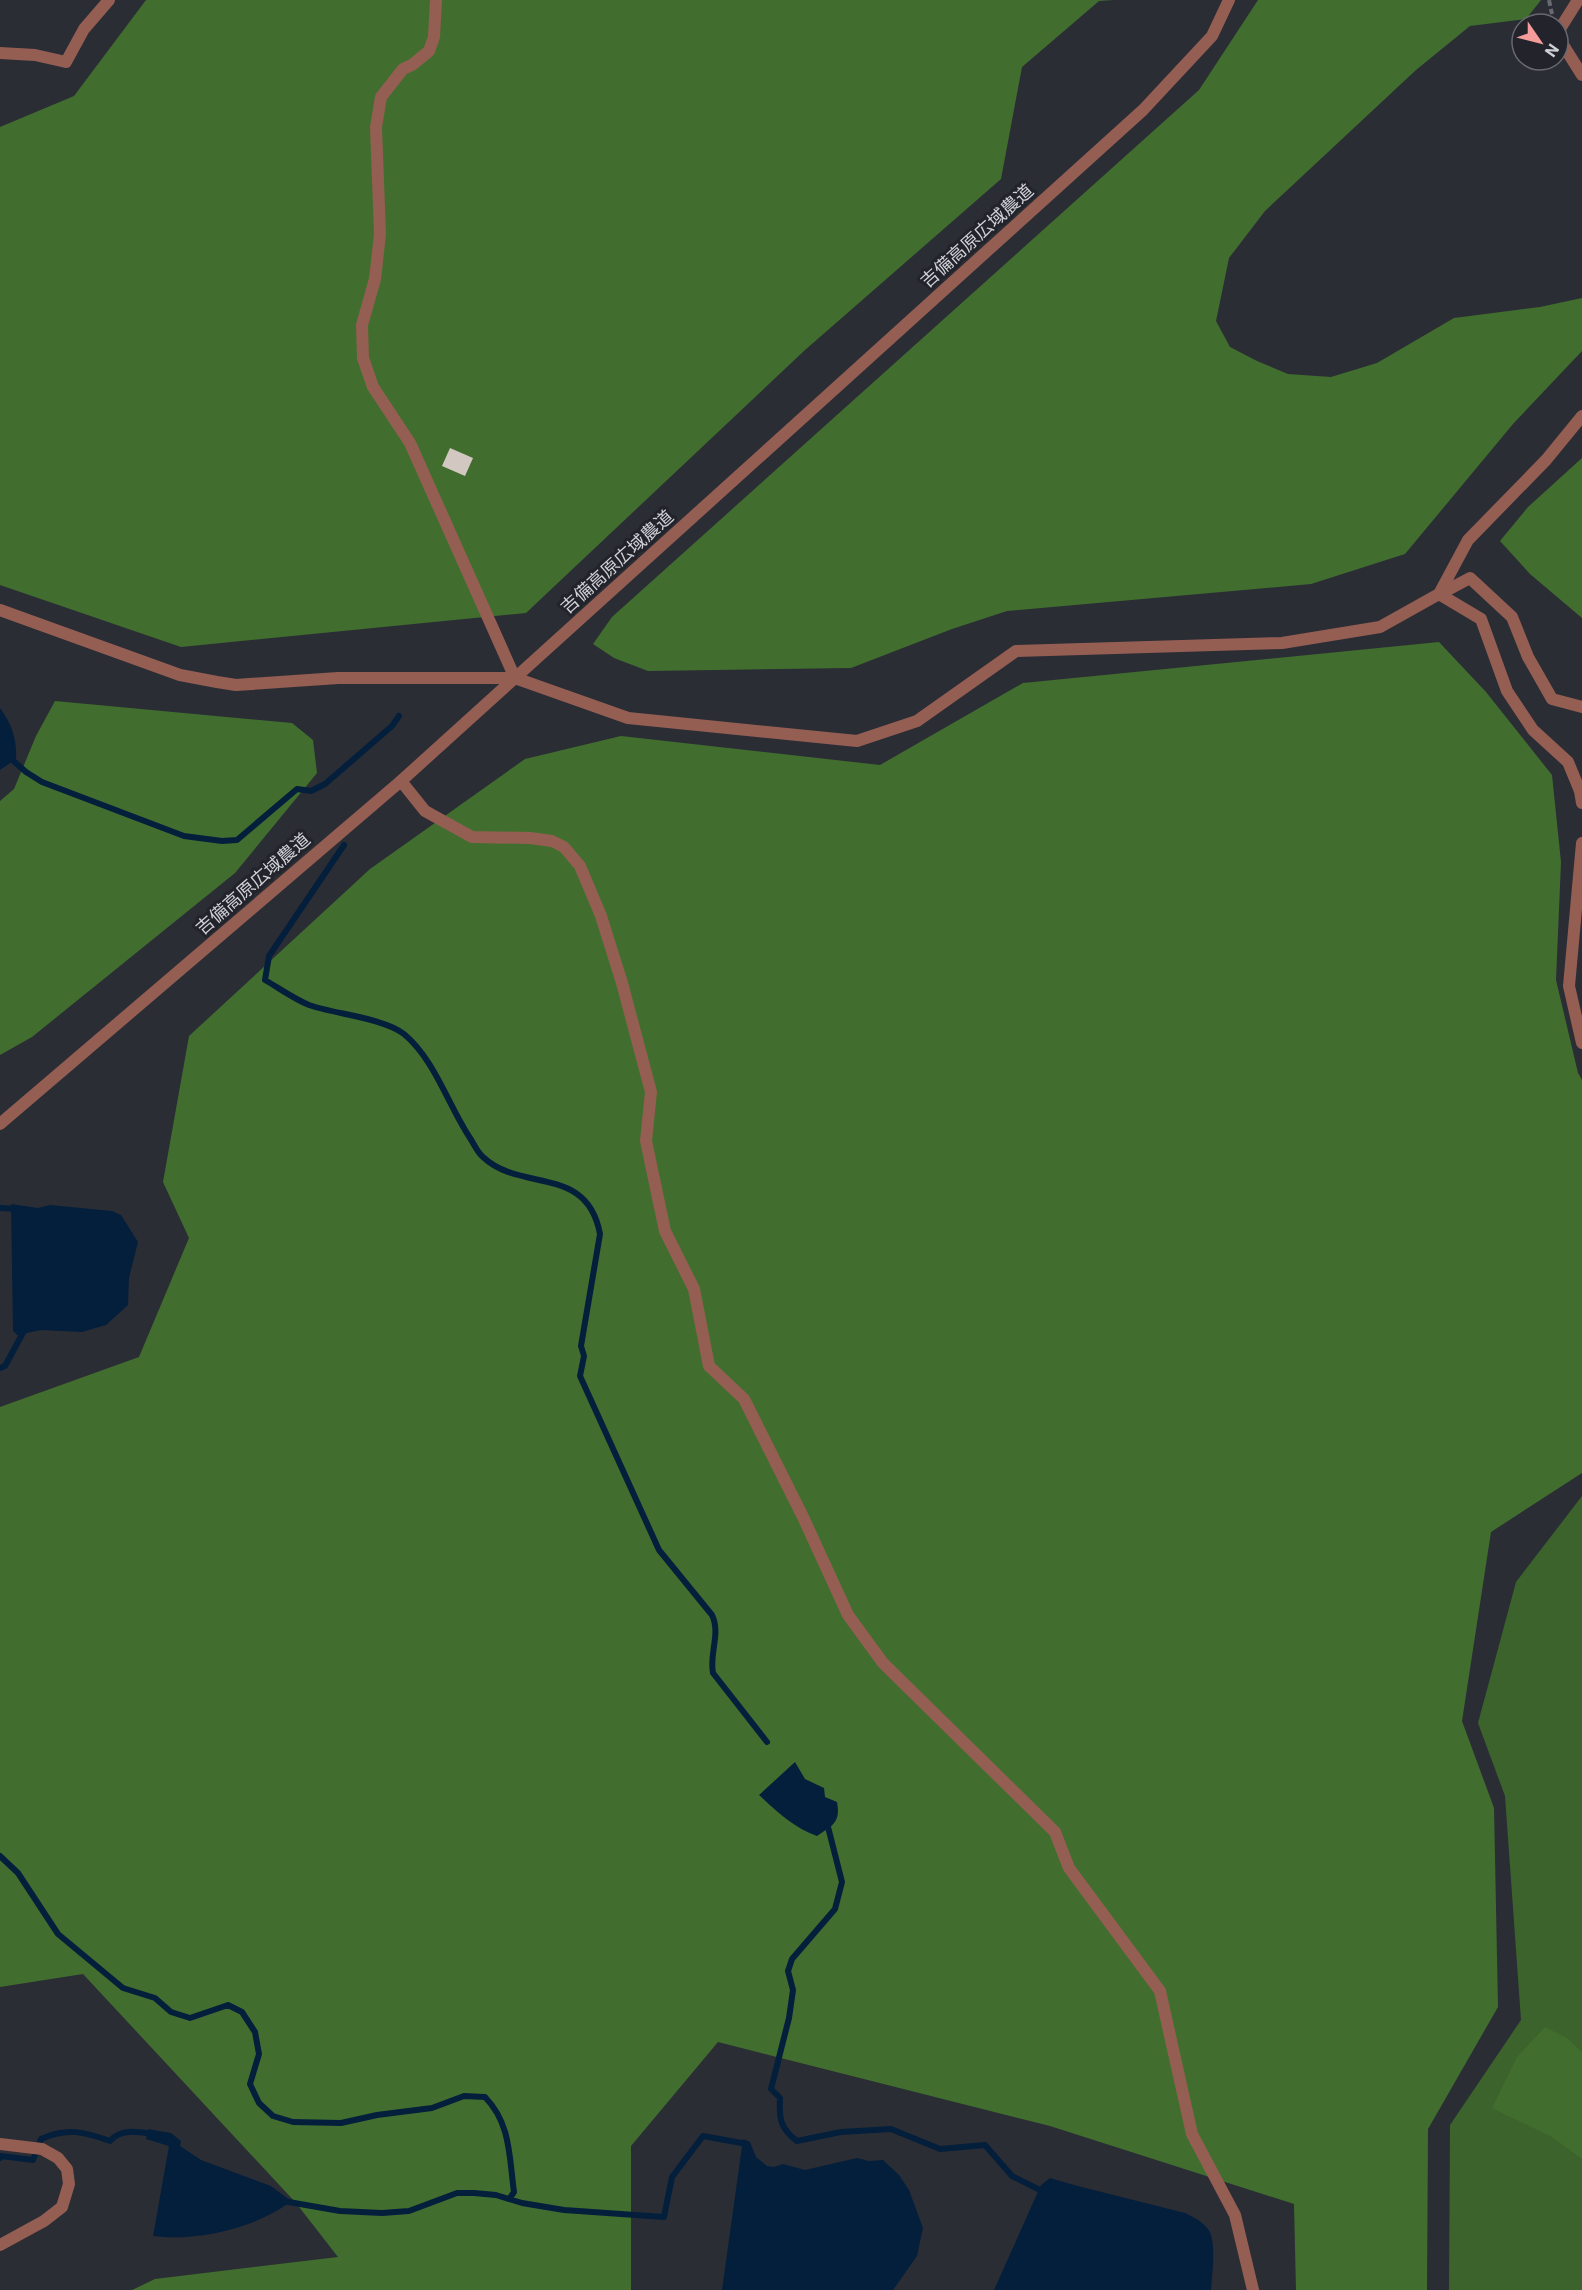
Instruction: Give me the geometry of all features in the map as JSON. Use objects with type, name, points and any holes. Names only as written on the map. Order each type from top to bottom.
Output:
[{"type":"street","points":[[0,52],[35,55],[66,62],[84,29],[108,0]]},
{"type":"street","points":[[436,0],[434,37],[429,51],[412,65],[403,69],[381,98],[376,127],[381,234],[375,279],[362,325],[363,358],[373,387],[410,443],[515,678]]},
{"type":"street","name":"吉備高原広域農道","points":[[0,1124],[401,781],[1143,110],[1212,36],[1229,0]]},
{"type":"street","points":[[1570,13],[1578,0]]},
{"type":"street","points":[[1570,58],[1582,75]]},
{"type":"street","points":[[1439,594],[1468,540],[1546,460],[1582,416]]},
{"type":"street","points":[[0,610],[180,675],[236,685],[338,678],[515,678],[628,718],[857,741],[917,721],[1016,651],[1282,643],[1380,627],[1470,578],[1512,617],[1527,657],[1552,699],[1582,707]]},
{"type":"street","points":[[1439,594],[1481,619],[1507,691],[1533,730],[1568,762],[1580,791],[1582,803]]},
{"type":"street","points":[[401,781],[425,811],[472,837],[552,841],[564,848],[580,866],[601,916],[622,983],[651,1092],[646,1141],[665,1231],[694,1289],[709,1366],[744,1399],[803,1517],[848,1615],[883,1663],[1055,1832],[1069,1868],[1160,1991],[1192,2134],[1235,2215],[1253,2290]]},
{"type":"street","points":[[1582,843],[1569,986],[1582,1043]]},
{"type":"street","points":[[0,2144],[37,2148],[58,2158],[67,2169],[69,2184],[62,2206],[44,2221],[0,2245]]},
{"type":"green space","points":[[146,0],[1113,0],[1099,1],[1022,67],[1001,179],[805,350],[526,613],[181,647],[0,585],[0,127],[74,96]]},
{"type":"green space","points":[[1258,0],[1541,0],[1532,12],[1510,12],[1510,21],[1470,26],[1416,70],[1265,211],[1229,258],[1216,321],[1230,347],[1288,374],[1331,377],[1377,363],[1454,318],[1540,307],[1582,298],[1582,351],[1513,424],[1405,554],[1311,584],[1007,611],[952,629],[851,668],[648,671],[614,658],[593,644],[612,617],[1199,90]]},
{"type":"green space","points":[[1582,458],[1582,618],[1530,574],[1500,541],[1528,507]]},
{"type":"green space","points":[[1439,642],[1486,692],[1552,775],[1561,862],[1556,980],[1578,1073],[1582,1080],[1582,1473],[1491,1532],[1462,1721],[1494,1808],[1498,2007],[1428,2129],[1427,2290],[1296,2290],[1294,2204],[1050,2126],[718,2042],[631,2146],[631,2290],[132,2290],[155,2279],[338,2257],[296,2203],[83,1974],[0,1987],[0,1407],[139,1357],[189,1238],[163,1182],[189,1036],[370,869],[525,759],[621,736],[880,765],[1023,683]]},
{"type":"green space","points":[[55,701],[292,723],[313,740],[317,773],[235,873],[32,1037],[0,1055],[0,801],[14,789],[36,736]]},
{"type":"green space","points":[[1582,1496],[1582,2290],[1449,2290],[1450,2125],[1521,2020],[1505,1796],[1478,1723],[1516,1582]]},
{"type":"green space","points":[[1545,2027],[1567,2038],[1582,2052],[1582,2159],[1552,2137],[1492,2108],[1517,2057]]},
{"type":"water","points":[[0,708],[15,738],[16,759],[0,770]]},
{"type":"water","points":[[11,1204],[38,1208],[50,1205],[112,1211],[121,1215],[138,1242],[129,1278],[128,1305],[106,1325],[82,1332],[41,1330],[17,1335],[13,1331]]},
{"type":"water","points":[[795,1762],[805,1779],[824,1788],[825,1797],[837,1802],[838,1815],[834,1823],[817,1836],[793,1824],[759,1795]]},
{"type":"water","points":[[148,2129],[171,2133],[181,2141],[180,2146],[201,2160],[271,2186],[291,2201],[261,2219],[225,2231],[188,2237],[153,2236],[169,2146],[146,2139]]},
{"type":"water","points":[[743,2139],[750,2142],[756,2157],[767,2166],[774,2167],[783,2164],[805,2170],[857,2158],[869,2161],[883,2160],[899,2175],[909,2190],[923,2228],[917,2256],[893,2290],[722,2290]]},
{"type":"water","points":[[1050,2178],[1185,2213],[1200,2221],[1211,2234],[1213,2258],[1211,2290],[994,2290],[1041,2185]]},
{"type":"building","points":[[450,448],[473,458],[465,476],[442,466]]},
{"type":"waterway","points":[[0,749],[26,772],[42,782],[184,836],[222,841],[237,840],[297,789],[311,791],[325,784],[392,726],[399,716]]},
{"type":"waterway","points":[[344,845],[269,956],[265,980],[309,1005],[372,1020],[404,1034],[433,1070],[462,1125],[483,1157],[498,1168],[567,1188],[582,1198],[593,1212],[600,1234],[581,1346],[584,1356],[580,1376],[659,1550],[712,1615],[715,1629],[713,1673],[767,1742]]},
{"type":"waterway","points":[[0,1208],[19,1209]]},
{"type":"waterway","points":[[0,1368],[5,1366],[25,1329]]},
{"type":"waterway","points":[[827,1823],[842,1882],[835,1909],[792,1959],[788,1971],[793,1990],[789,2018],[771,2089],[780,2098],[780,2117],[784,2127],[797,2141],[841,2132],[891,2129],[940,2149],[985,2145],[1012,2176],[1044,2192]]},
{"type":"waterway","points":[[0,1856],[18,1873],[58,1934],[123,1988],[155,1998],[171,2012],[190,2018],[228,2005],[242,2012],[255,2032],[259,2054],[250,2084],[259,2103],[273,2116],[293,2122],[341,2123],[377,2115],[432,2108],[464,2096],[485,2097],[500,2118],[507,2141],[514,2192],[510,2198]]},
{"type":"waterway","points":[[0,2158],[1,2156],[33,2160],[41,2139],[59,2133],[84,2133],[110,2141],[119,2134],[125,2133],[153,2134]]},
{"type":"waterway","points":[[283,2201],[340,2211],[382,2213],[409,2211],[457,2193],[474,2193],[496,2195],[522,2203],[564,2210],[664,2217],[672,2177],[703,2136],[747,2144]]}]
